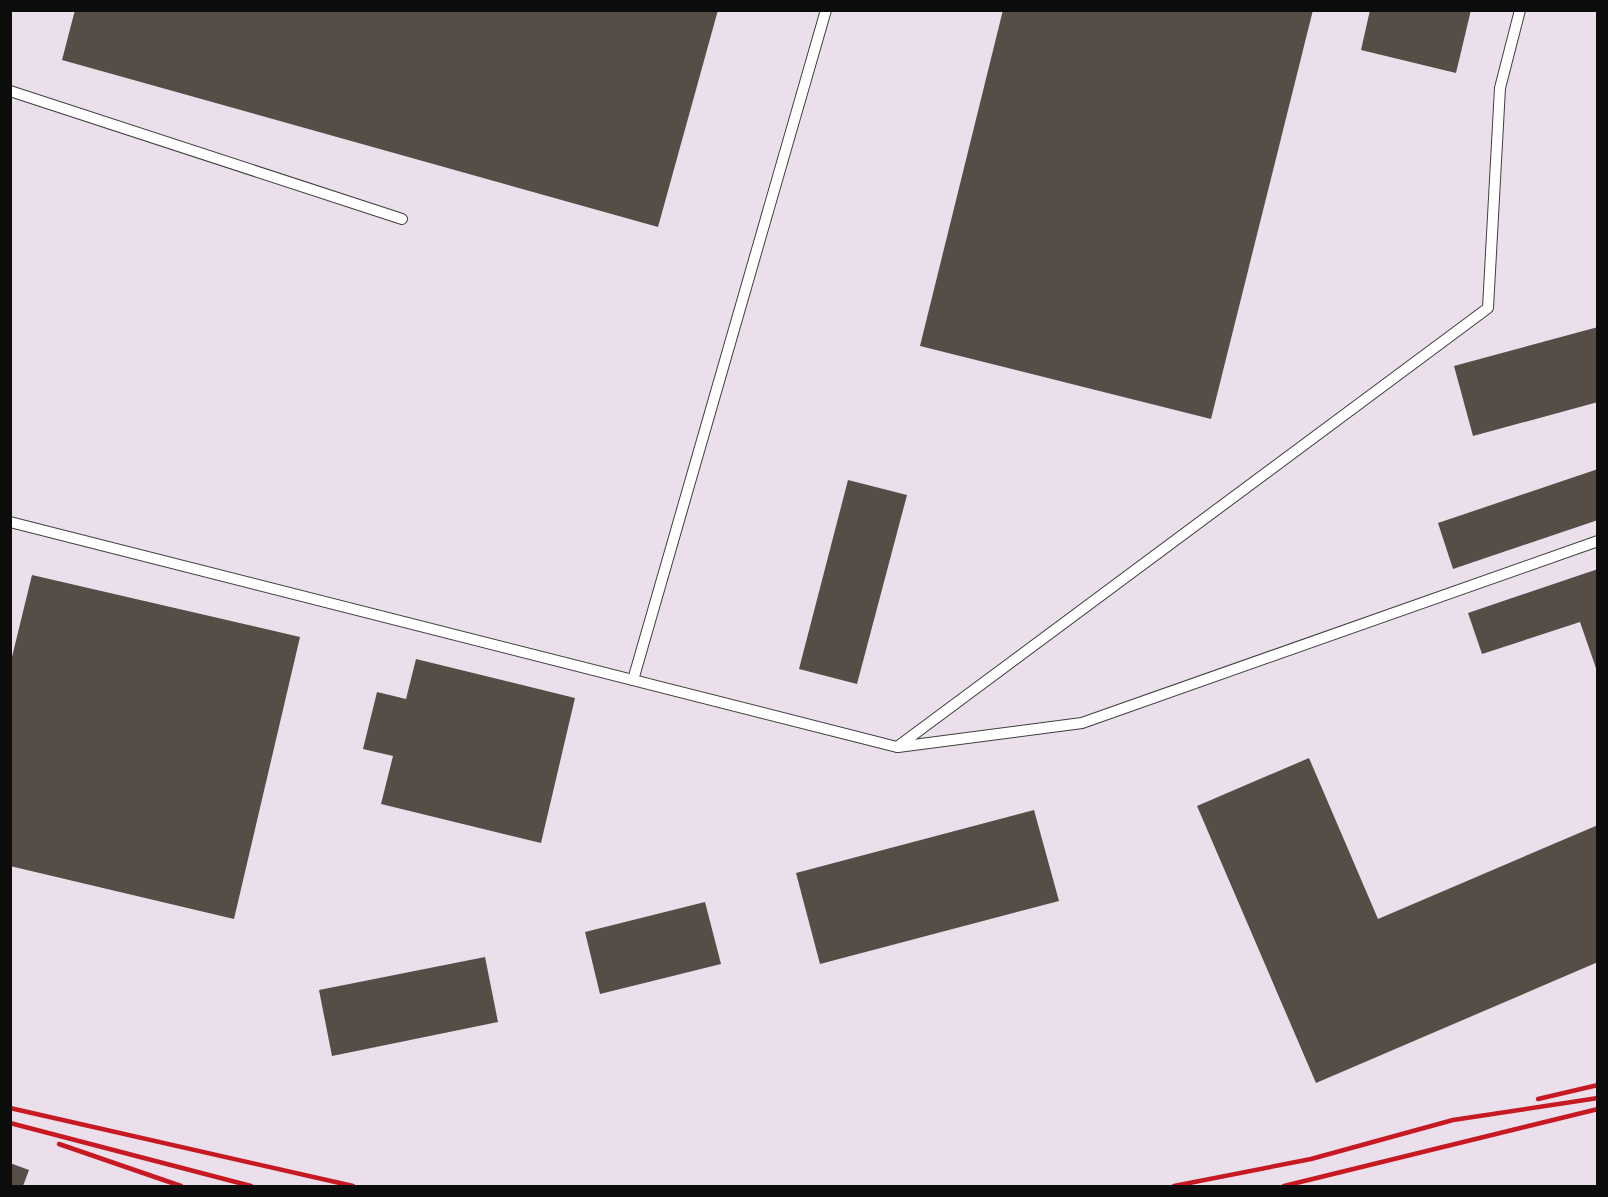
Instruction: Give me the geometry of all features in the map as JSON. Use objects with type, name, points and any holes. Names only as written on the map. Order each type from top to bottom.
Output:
[{"type":"lane","points":[[633,680],[826,10]]},
{"type":"lane","points":[[897,747],[1488,308],[1500,88],[1520,10]]},
{"type":"lane","points":[[10,91],[402,219]]},
{"type":"lane","points":[[10,522],[897,747],[1082,723],[1598,541]]},
{"type":"shaded area","points":[[11,11],[1597,11],[1597,1186],[11,1186]]},
{"type":"building","points":[[75,10],[718,10],[658,227],[62,60]]},
{"type":"building","points":[[1003,10],[1313,10],[1211,419],[920,346]]},
{"type":"building","points":[[1370,10],[1471,10],[1456,73],[1361,50]]},
{"type":"building","points":[[1598,327],[1598,402],[1473,436],[1454,366]]},
{"type":"building","points":[[1598,469],[1598,520],[1453,569],[1438,523]]},
{"type":"building","points":[[848,480],[907,495],[857,684],[799,669]]},
{"type":"building","points":[[1598,569],[1598,674],[1580,622],[1482,654],[1468,613]]},
{"type":"building","points":[[32,575],[300,637],[234,919],[10,866],[10,665]]},
{"type":"building","points":[[416,659],[575,698],[541,843],[381,804],[393,756],[363,749],[377,692],[406,699]]},
{"type":"building","points":[[1309,758],[1378,919],[1598,825],[1598,962],[1316,1083],[1197,806]]},
{"type":"building","points":[[1034,810],[1059,901],[820,964],[796,873]]},
{"type":"building","points":[[705,902],[721,964],[600,994],[585,932]]},
{"type":"building","points":[[485,957],[498,1022],[332,1056],[319,990]]},
{"type":"building","points":[[10,1163],[29,1170],[23,1186],[10,1186]]},
{"type":"railway","points":[[1538,1099],[1598,1085]]},
{"type":"railway","points":[[1174,1186],[1311,1159],[1453,1120],[1598,1098]]},
{"type":"railway","points":[[10,1108],[353,1186]]},
{"type":"railway","points":[[1284,1186],[1598,1109]]},
{"type":"railway","points":[[10,1123],[251,1186]]},
{"type":"railway","points":[[59,1144],[181,1186]]}]
